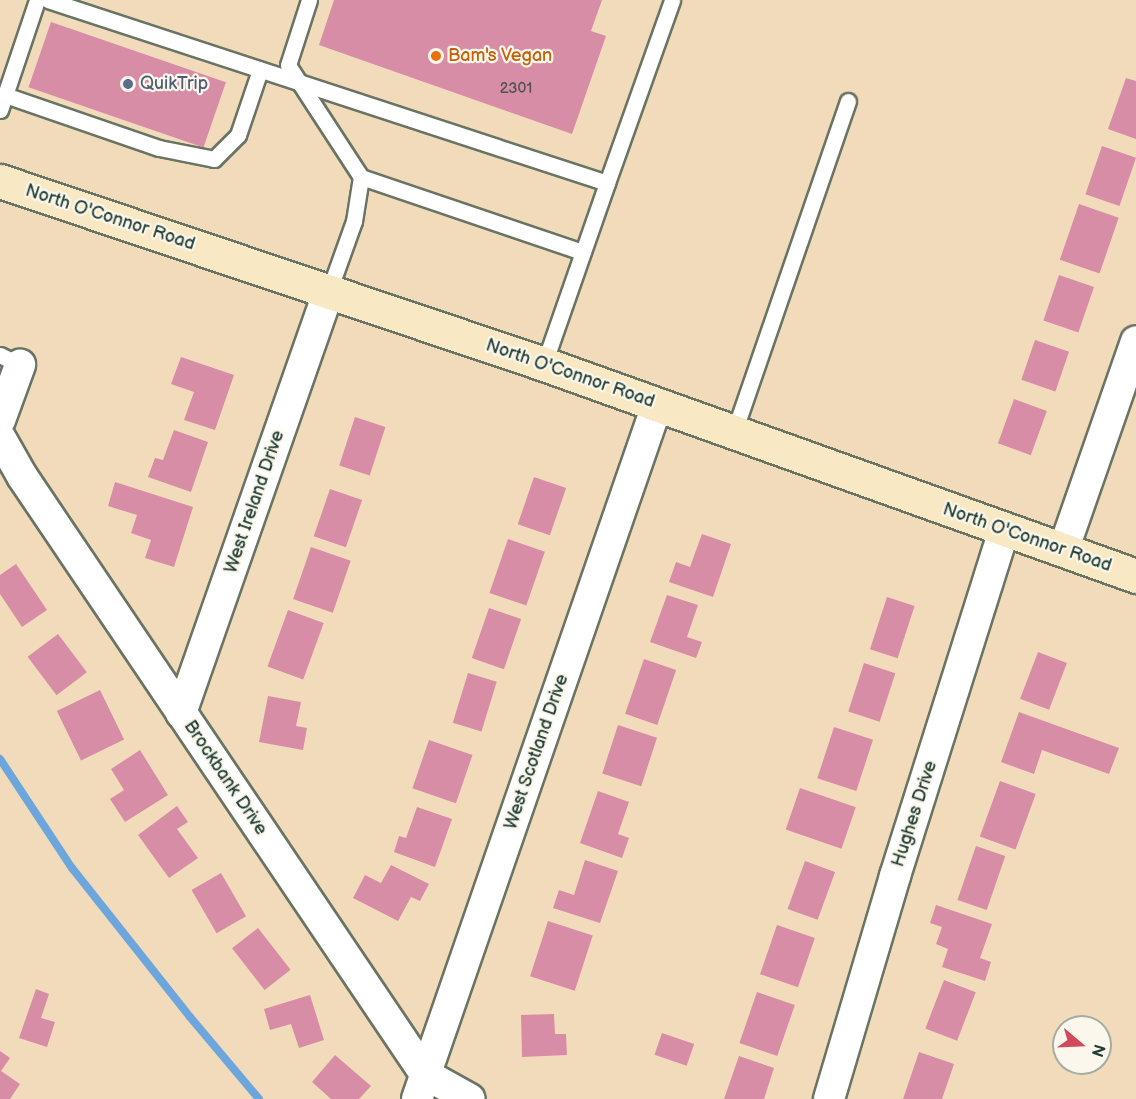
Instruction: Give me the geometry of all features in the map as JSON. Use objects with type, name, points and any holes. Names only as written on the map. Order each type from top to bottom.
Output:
[{"type":"main road","name":"North O'Connor Road","points":[[0,181],[544,364],[1004,531],[1136,576]]},
{"type":"street","name":"West Ireland Drive","points":[[181,713],[330,291]]},
{"type":"street","points":[[1063,551],[1136,340]]},
{"type":"street","points":[[0,420],[10,360]]},
{"type":"street","name":"West Scotland Drive","points":[[421,1086],[657,405]]},
{"type":"street","name":"Brockbank Drive","points":[[0,437],[22,476],[181,713],[421,1086],[470,1099]]},
{"type":"street","name":"Hughes Drive","points":[[829,1099],[895,876],[1004,531]]},
{"type":"lane","points":[[0,111],[37,0]]},
{"type":"lane","points":[[48,0],[607,183]]},
{"type":"lane","points":[[309,0],[288,65],[361,177],[583,252]]},
{"type":"lane","points":[[544,364],[672,0]]},
{"type":"lane","points":[[5,95],[159,148],[214,159],[238,135],[260,70]]},
{"type":"lane","points":[[734,432],[848,101]]},
{"type":"lane","points":[[330,291],[354,221],[361,177]]},
{"type":"building","points":[[334,0],[602,0],[591,31],[606,36],[572,134],[319,45]]},
{"type":"building","name":"QuikTrip","points":[[51,22],[226,82],[203,147],[29,87]]},
{"type":"building","points":[[1126,78],[1136,81],[1136,139],[1108,129]]},
{"type":"building","points":[[1102,146],[1136,158],[1119,206],[1085,194]]},
{"type":"building","points":[[1079,204],[1119,218],[1100,273],[1060,260]]},
{"type":"building","points":[[1059,275],[1094,287],[1078,332],[1043,320]]},
{"type":"building","points":[[1035,340],[1069,352],[1055,391],[1021,380]]},
{"type":"building","points":[[181,357],[234,375],[215,430],[184,420],[194,392],[171,384]]},
{"type":"building","points":[[1014,399],[1047,411],[1031,455],[998,443]]},
{"type":"building","points":[[355,417],[385,427],[370,475],[339,466]]},
{"type":"building","points":[[174,430],[208,442],[191,492],[148,477],[155,458],[163,460]]},
{"type":"building","points":[[534,477],[566,488],[550,535],[518,524]]},
{"type":"building","points":[[115,482],[193,507],[174,567],[145,558],[151,540],[131,533],[137,515],[108,506]]},
{"type":"building","points":[[330,489],[362,500],[346,547],[314,536]]},
{"type":"building","points":[[702,534],[731,544],[713,597],[669,582],[676,562],[690,567]]},
{"type":"building","points":[[508,539],[545,552],[526,606],[489,593]]},
{"type":"building","points":[[311,547],[351,561],[333,613],[293,599]]},
{"type":"building","points":[[16,564],[47,610],[22,627],[0,594],[0,575]]},
{"type":"building","points":[[667,595],[698,605],[687,637],[702,642],[696,658],[650,642]]},
{"type":"building","points":[[887,597],[915,606],[898,658],[870,649]]},
{"type":"building","points":[[489,608],[521,619],[504,669],[472,658]]},
{"type":"building","points":[[288,610],[324,623],[303,679],[267,666]]},
{"type":"building","points":[[58,634],[87,672],[57,695],[28,657]]},
{"type":"building","points":[[1038,652],[1067,663],[1049,710],[1020,699]]},
{"type":"building","points":[[644,659],[676,670],[657,725],[625,714]]},
{"type":"building","points":[[864,663],[895,673],[880,722],[848,712]]},
{"type":"building","points":[[468,673],[497,682],[481,731],[453,723]]},
{"type":"building","points":[[100,690],[124,739],[81,760],[57,711]]},
{"type":"building","points":[[268,696],[301,702],[296,726],[307,728],[303,750],[259,742]]},
{"type":"building","points":[[1019,712],[1119,748],[1109,774],[1042,750],[1034,774],[1001,762]]},
{"type":"building","points":[[618,725],[657,738],[641,786],[602,774]]},
{"type":"building","points":[[834,727],[873,740],[856,791],[817,778]]},
{"type":"building","points":[[429,740],[472,755],[456,803],[412,788]]},
{"type":"building","points":[[140,750],[168,795],[125,822],[110,799],[124,790],[111,769]]},
{"type":"building","points":[[1000,781],[1036,794],[1016,849],[980,836]]},
{"type":"building","points":[[800,788],[856,807],[841,849],[786,830]]},
{"type":"building","points":[[598,791],[629,802],[618,834],[629,838],[622,858],[580,843]]},
{"type":"building","points":[[177,806],[188,822],[177,829],[198,858],[169,878],[138,835]]},
{"type":"building","points":[[417,807],[452,819],[435,867],[394,852],[399,836],[406,838]]},
{"type":"building","points":[[976,846],[1005,856],[987,910],[957,900]]},
{"type":"building","points":[[585,860],[618,871],[600,923],[553,908],[559,890],[574,895]]},
{"type":"building","points":[[805,861],[835,872],[818,920],[788,909]]},
{"type":"building","points":[[391,865],[429,884],[420,901],[411,897],[398,921],[353,898],[365,875],[381,883]]},
{"type":"building","points":[[221,873],[246,916],[217,933],[192,890]]},
{"type":"building","points":[[936,905],[992,924],[980,958],[991,962],[985,981],[942,967],[948,949],[936,944],[942,927],[930,923]]},
{"type":"building","points":[[548,921],[593,936],[575,991],[530,976]]},
{"type":"building","points":[[777,925],[815,938],[798,987],[760,974]]},
{"type":"building","points":[[258,928],[291,970],[265,990],[232,948]]},
{"type":"building","points":[[944,980],[976,992],[957,1041],[925,1029]]},
{"type":"building","points":[[36,989],[49,994],[41,1018],[55,1022],[47,1047],[19,1038]]},
{"type":"building","points":[[757,992],[795,1005],[777,1056],[739,1043]]},
{"type":"building","points":[[310,995],[324,1040],[299,1048],[291,1024],[270,1030],[264,1009]]},
{"type":"building","points":[[554,1014],[555,1034],[566,1034],[567,1055],[522,1057],[521,1015]]},
{"type":"building","points":[[662,1033],[694,1044],[687,1066],[655,1055]]},
{"type":"building","points":[[0,1051],[10,1058],[1,1071],[20,1084],[10,1099],[0,1099]]},
{"type":"building","points":[[919,1052],[954,1064],[942,1099],[903,1099]]},
{"type":"building","points":[[335,1055],[371,1086],[359,1099],[331,1099],[312,1082]]},
{"type":"building","points":[[739,1056],[774,1068],[764,1099],[724,1099]]},
{"type":"waterway","points":[[0,759],[72,868],[190,1017],[259,1099]]},
{"type":"place","name":"Bam's Vegan","points":[[436,56]]},
{"type":"place","name":"QuikTrip","points":[[128,84]]}]
